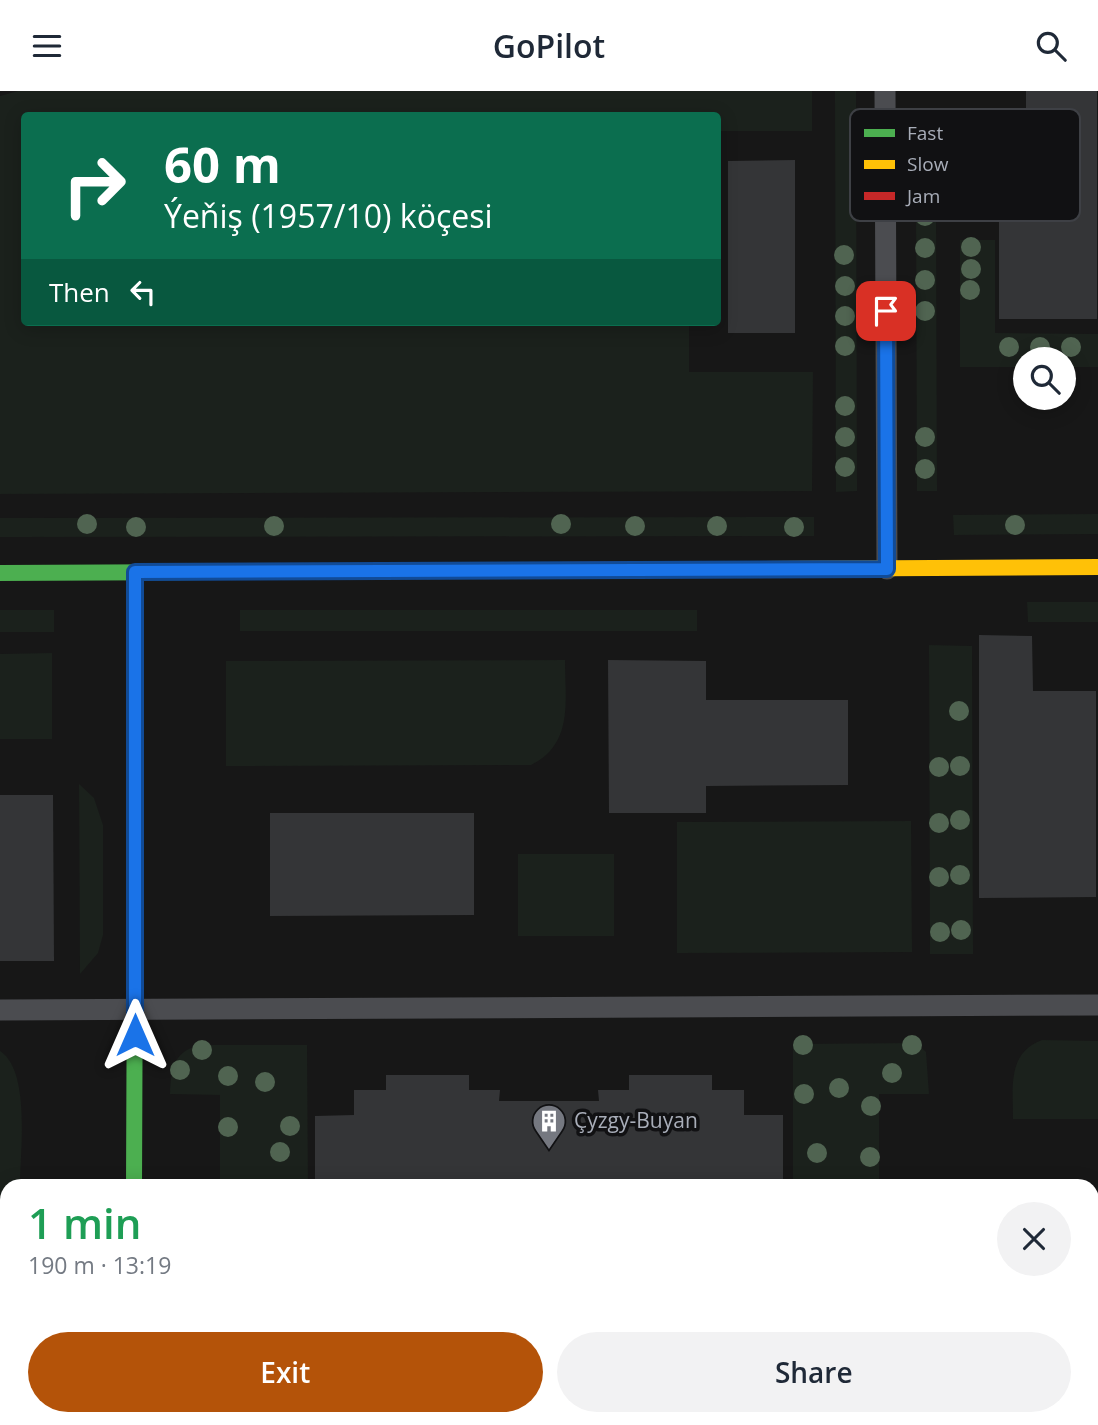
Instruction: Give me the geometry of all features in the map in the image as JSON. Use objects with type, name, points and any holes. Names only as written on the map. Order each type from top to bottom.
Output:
[{"type":"street","points":[[0,573],[1098,567]]},
{"type":"street","points":[[134,1179],[135,572]]},
{"type":"lane","points":[[884,91],[884,109]]},
{"type":"lane","points":[[885,221],[887,569]]},
{"type":"lane","points":[[0,1010],[1098,1005]]},
{"type":"shaded area","points":[[18,91],[812,91],[812,131],[721,131],[721,112],[21,112],[21,326],[689,326],[689,372],[813,372],[812,491],[0,494],[0,96]]},
{"type":"shaded area","points":[[835,91],[856,91],[856,109],[850,109],[850,221],[856,221],[857,491],[836,492]]},
{"type":"shaded area","points":[[916,221],[936,221],[937,491],[917,491]]},
{"type":"shaded area","points":[[960,240],[995,240],[995,333],[1098,334],[1098,367],[1076,367],[1076,347],[1013,347],[1013,367],[960,367]]},
{"type":"shaded area","points":[[1098,514],[1098,534],[954,535],[953,515]]},
{"type":"shaded area","points":[[814,517],[814,536],[0,537],[0,518]]},
{"type":"shaded area","points":[[1027,602],[1098,602],[1098,622],[1028,622]]},
{"type":"shaded area","points":[[0,610],[54,610],[54,632],[0,632]]},
{"type":"shaded area","points":[[240,610],[697,610],[697,631],[240,631]]},
{"type":"shaded area","points":[[929,645],[972,646],[973,954],[930,954]]},
{"type":"shaded area","points":[[52,653],[52,739],[0,739],[0,654]]},
{"type":"shaded area","points":[[565,660],[566,705],[561,733],[545,756],[531,765],[226,766],[226,661]]},
{"type":"shaded area","points":[[79,784],[94,798],[103,825],[103,935],[98,953],[80,974]]},
{"type":"shaded area","points":[[911,821],[912,952],[677,953],[677,822]]},
{"type":"shaded area","points":[[518,854],[614,854],[614,936],[518,936]]},
{"type":"shaded area","points":[[1042,1040],[1098,1041],[1098,1119],[1013,1119],[1013,1083],[1017,1062],[1023,1053]]},
{"type":"shaded area","points":[[916,1043],[926,1052],[929,1094],[879,1094],[879,1179],[793,1179],[793,1044]]},
{"type":"shaded area","points":[[307,1045],[308,1179],[220,1179],[220,1095],[170,1094],[176,1061],[193,1047]]},
{"type":"shaded area","points":[[0,1051],[10,1061],[16,1076],[22,1113],[22,1134],[20,1179],[0,1179]]},
{"type":"building","points":[[1026,91],[1097,91],[1097,319],[999,319],[999,221],[1080,221],[1080,109],[1026,109]]},
{"type":"building","points":[[795,160],[795,333],[728,333],[728,161]]},
{"type":"building","points":[[979,635],[1032,636],[1033,691],[1096,691],[1096,897],[979,898]]},
{"type":"building","points":[[608,660],[706,661],[706,700],[848,700],[848,785],[706,786],[706,813],[609,813]]},
{"type":"building","points":[[0,795],[53,795],[54,961],[0,961]]},
{"type":"building","points":[[270,813],[474,813],[474,915],[270,916]]},
{"type":"building","name":"Çyzgy-Buyan","points":[[386,1075],[469,1075],[469,1090],[500,1090],[499,1101],[599,1101],[598,1090],[629,1090],[629,1075],[712,1075],[712,1090],[744,1090],[744,1115],[783,1115],[783,1179],[315,1179],[315,1116],[354,1115],[354,1090],[386,1090]]},
{"type":"traffic: fast","points":[[0,573],[384,571]]},
{"type":"traffic: fast","points":[[134,1179],[136,684]]},
{"type":"traffic: slow","points":[[750,569],[1098,567]]},
{"type":"traffic: jam","points":[[384,571],[750,569]]},
{"type":"traffic: jam","points":[[136,572],[136,684]]},
{"type":"place","name":"Çyzgy-Buyan","points":[[549,1151]]},
{"type":"route","points":[[135,1035],[135,572],[887,569],[886,311]]}]
